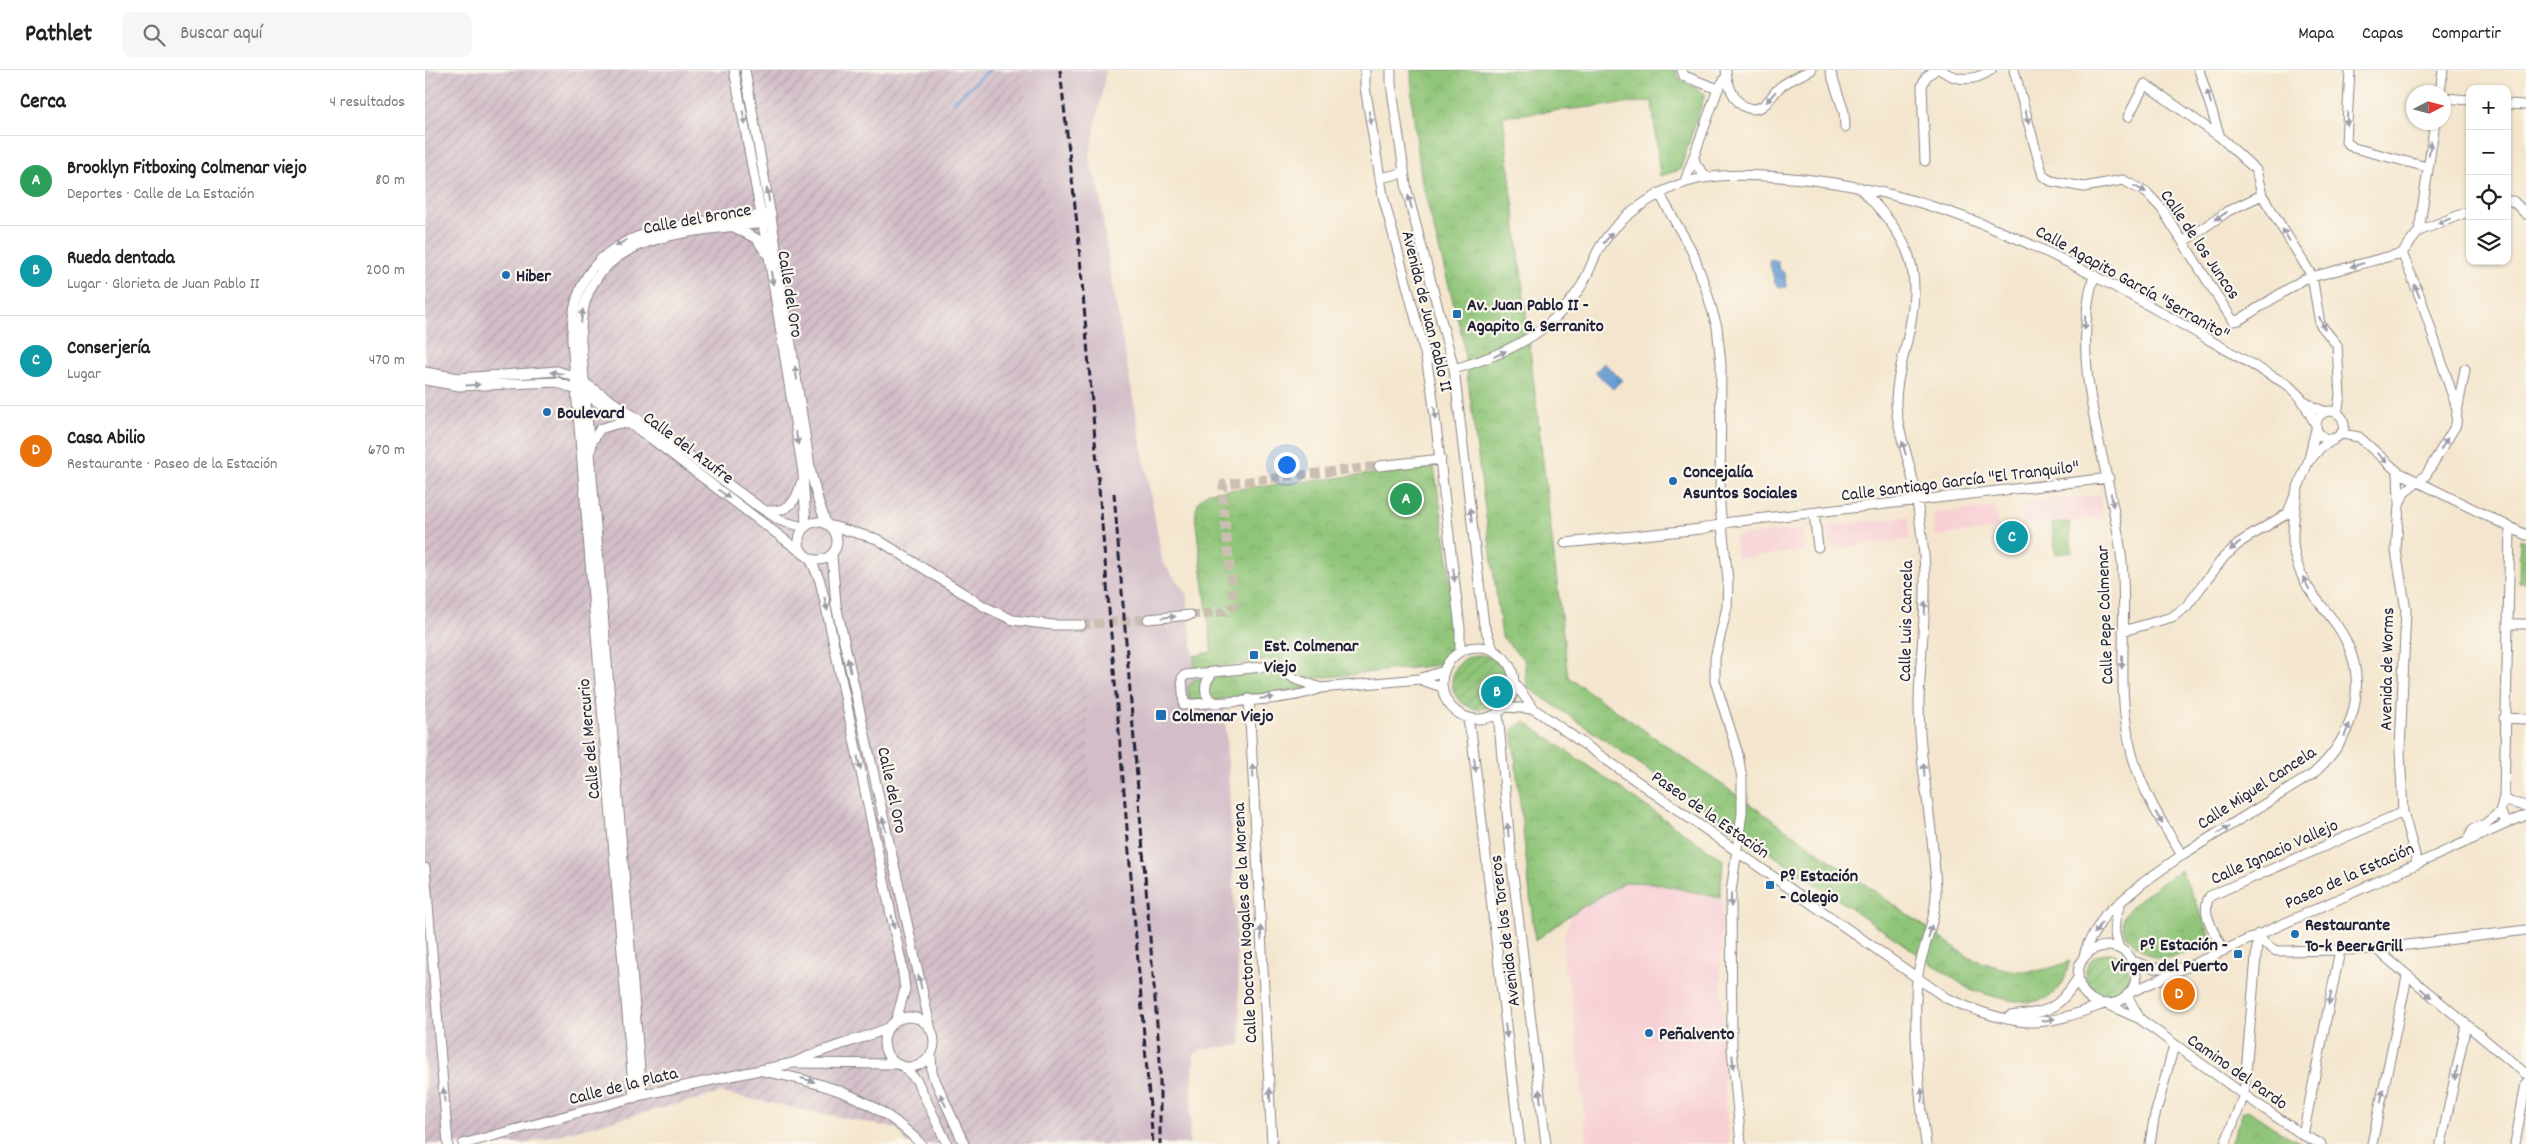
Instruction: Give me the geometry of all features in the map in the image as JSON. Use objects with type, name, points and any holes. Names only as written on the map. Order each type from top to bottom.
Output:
[{"type":"street","name":"Calle del Oro","points":[[734,70],[767,218],[769,258],[803,473],[805,526]]},
{"type":"street","name":"Calle del Oro","points":[[745,70],[767,218],[811,472],[817,500],[829,525]]},
{"type":"street","name":"Avenida de Juan Pablo II","points":[[1365,70],[1365,87],[1380,178],[1425,353],[1441,459],[1460,628],[1460,651]]},
{"type":"street","name":"Avenida de Juan Pablo II","points":[[1391,70],[1403,173],[1454,369],[1484,625],[1493,649]]},
{"type":"street","points":[[1682,70],[1684,76],[1718,89]]},
{"type":"street","points":[[1726,74],[1734,97],[1743,105],[1753,109],[1762,107],[1779,87],[1811,70]]},
{"type":"street","points":[[1830,70],[1844,112],[1845,127]]},
{"type":"street","points":[[1925,161],[1922,86],[1926,77],[1935,70]]},
{"type":"street","points":[[1941,70],[1953,77],[1969,79],[1981,77],[1991,70]]},
{"type":"street","name":"Calle de los Juncos","points":[[2014,70],[2043,176],[2051,181],[2084,187],[2123,180],[2147,193],[2162,209],[2233,320],[2239,320],[2311,276]]},
{"type":"street","points":[[2199,70],[2209,95],[2220,137]]},
{"type":"street","points":[[2350,70],[2346,142],[2354,148],[2427,167]]},
{"type":"street","points":[[2441,85],[2443,70]]},
{"type":"street","points":[[1685,181],[1718,89],[1726,74]]},
{"type":"street","points":[[2128,117],[2145,84],[2220,137],[2256,170],[2262,195],[2311,276],[2320,324],[2337,345],[2340,396],[2337,413]]},
{"type":"street","points":[[2451,99],[2466,100]]},
{"type":"street","points":[[2511,104],[2526,105]]},
{"type":"street","points":[[2311,276],[2402,253],[2419,231],[2434,130]]},
{"type":"street","points":[[1694,157],[1696,165],[1706,176]]},
{"type":"street","points":[[1380,178],[1403,173]]},
{"type":"street","name":"Calle Agapito García \"Serranito\"","points":[[1454,369],[1499,356],[1535,335],[1560,315],[1581,286],[1600,247],[1621,222],[1659,194],[1685,181],[1706,176],[1750,175],[1803,178],[1891,194],[1972,219],[2033,244],[2093,275],[2288,385],[2313,407],[2326,412]]},
{"type":"street","name":"Calle Luis Cancela","points":[[1859,187],[1884,212],[1907,248],[1914,279],[1913,314],[1897,382],[1896,406],[1900,434],[1917,501],[1926,590],[1920,680],[1921,736],[1932,833],[1936,893],[1931,926],[1917,979],[1916,1017],[1926,1144]]},
{"type":"street","points":[[1659,194],[1693,253],[1717,326],[1721,364],[1719,445],[1722,524],[1728,580],[1727,607],[1715,658],[1715,681],[1736,746],[1742,780],[1742,813],[1731,892],[1732,1048],[1741,1144]]},
{"type":"street","points":[[1884,212],[1884,202],[1891,194]]},
{"type":"street","points":[[2183,242],[2228,211],[2262,195]]},
{"type":"street","points":[[2511,201],[2526,214]]},
{"type":"street","points":[[2419,231],[2466,213]]},
{"type":"street","name":"Calle del Bronce","points":[[585,382],[581,335],[583,305],[592,286],[605,268],[621,253],[659,237],[734,227],[767,218]]},
{"type":"street","name":"Calle del Bronce","points":[[576,377],[571,328],[575,303],[584,281],[593,268],[616,246],[637,235],[657,229],[767,218]]},
{"type":"street","points":[[734,227],[757,239],[769,258]]},
{"type":"street","points":[[2402,253],[2421,302],[2457,409]]},
{"type":"street","name":"Calle Pepe Colmenar","points":[[2093,275],[2086,302],[2084,358],[2097,432],[2109,478],[2122,562],[2123,704],[2133,755],[2156,812],[2182,855]]},
{"type":"street","points":[[2399,505],[2404,492],[2426,475],[2456,424],[2465,369]]},
{"type":"street","name":"Calle del Azufre","points":[[425,372],[459,378],[557,371],[576,377],[781,522],[805,526]]},
{"type":"street","name":"Calle del Mercurio","points":[[576,377],[581,392],[590,462],[638,1097]]},
{"type":"street","name":"Calle del Azufre","points":[[425,380],[459,386],[557,382],[581,392],[631,424],[808,557]]},
{"type":"street","name":"Calle del Mercurio","points":[[585,382],[581,392],[638,1097]]},
{"type":"street","name":"Calle Agapito García \"Serranito\"","points":[[2301,398],[2316,427]]},
{"type":"street","points":[[2326,412],[2337,413],[2344,422],[2342,434],[2334,440],[2323,438],[2316,427],[2319,416],[2326,412]]},
{"type":"street","points":[[590,462],[592,442],[600,429],[619,422],[631,424]]},
{"type":"street","name":"Calle Miguel Cancela","points":[[2277,521],[2288,513],[2308,462],[2316,427]]},
{"type":"street","points":[[2342,434],[2359,437],[2398,472],[2416,483],[2526,535]]},
{"type":"street","name":"Calle Miguel Cancela","points":[[2308,462],[2321,447],[2334,440]]},
{"type":"street","points":[[1379,466],[1441,459]]},
{"type":"street","name":"Avenida de Worms","points":[[2398,472],[2399,505],[2395,552],[2406,610],[2400,750],[2403,812],[2417,862]]},
{"type":"street","points":[[766,511],[779,512],[790,506],[798,496],[803,473]]},
{"type":"street","name":"Calle Santiago García \"El Tranquilo\"","points":[[1565,543],[1701,529],[1722,524],[2109,478]]},
{"type":"street","name":"Calle Miguel Cancela","points":[[2083,959],[2088,943],[2105,916],[2144,882],[2182,855],[2313,774],[2339,746],[2350,723],[2356,699],[2357,681],[2352,657],[2338,626],[2320,606],[2302,576],[2295,558],[2292,532],[2297,488]]},
{"type":"street","points":[[1814,513],[1818,547]]},
{"type":"street","points":[[856,533],[838,541],[831,555],[821,560],[808,557],[801,551],[799,539],[805,526],[816,521],[877,539],[985,607],[1013,620],[1053,625],[1081,625]]},
{"type":"street","points":[[2123,631],[2172,617],[2186,607],[2224,556],[2242,541],[2277,521],[2292,532]]},
{"type":"street","points":[[829,525],[838,541]]},
{"type":"street","points":[[2507,823],[2504,718],[2510,528]]},
{"type":"street","name":"Calle del Oro","points":[[831,555],[831,568],[838,614],[931,1030]]},
{"type":"street","name":"Calle del Oro","points":[[808,557],[820,582],[826,606],[902,966],[905,989],[896,1020]]},
{"type":"street","points":[[1148,619],[1190,615]]},
{"type":"street","points":[[2508,624],[2526,624]]},
{"type":"street","points":[[1480,646],[1493,649],[1509,663],[1514,683],[1510,700],[1497,713],[1480,719],[1467,717],[1453,709],[1444,695],[1442,687],[1444,671],[1453,656],[1460,651],[1480,646]]},
{"type":"street","points":[[1321,688],[1295,679],[1282,670],[1271,666],[1185,675],[1182,678],[1184,705],[1311,692],[1321,688],[1419,679],[1444,671]]},
{"type":"street","points":[[1214,672],[1207,680],[1205,691],[1215,702]]},
{"type":"street","points":[[1419,679],[1442,687]]},
{"type":"street","name":"Paseo de la Estación","points":[[1514,683],[1534,709],[1946,998],[1976,1011],[2032,1022],[2070,1016],[2105,1004]]},
{"type":"street","name":"Calle Doctora Nogales de la Morena","points":[[1249,699],[1272,1144]]},
{"type":"street","name":"Paseo de la Estación","points":[[1505,706],[1534,709]]},
{"type":"street","name":"Avenida de los Toreros","points":[[1497,713],[1512,866],[1546,1144]]},
{"type":"street","name":"Avenida de los Toreros","points":[[1467,717],[1472,738],[1520,1144]]},
{"type":"street","points":[[2504,718],[2526,719]]},
{"type":"street","points":[[2507,799],[2526,806]]},
{"type":"street","points":[[2467,840],[2473,829],[2485,824],[2500,812],[2507,799]]},
{"type":"street","name":"Calle Ignacio Vallejo","points":[[2223,950],[2206,911],[2205,904],[2210,896],[2403,812]]},
{"type":"street","points":[[2500,812],[2507,823]]},
{"type":"street","name":"Paseo de la Estación","points":[[2128,994],[2526,814]]},
{"type":"street","points":[[425,868],[448,1144]]},
{"type":"street","points":[[2119,948],[2103,946],[2088,952],[2083,959],[2078,978],[2086,995],[2091,1000],[2105,1004],[2114,1003],[2128,994],[2136,974],[2132,961],[2119,948],[2114,935],[2113,920],[2121,902]]},
{"type":"street","points":[[2258,934],[2264,943],[2276,951],[2376,949],[2526,930]]},
{"type":"street","points":[[2225,1144],[2244,1095],[2258,934]]},
{"type":"street","points":[[2376,949],[2407,977],[2526,1074]]},
{"type":"street","points":[[2303,1135],[2340,950]]},
{"type":"street","name":"Paseo de la Estación","points":[[2132,961],[2154,968],[2186,967]]},
{"type":"street","points":[[2372,1144],[2407,977]]},
{"type":"street","name":"Paseo de la Estación","points":[[2000,1017],[2052,1009],[2065,998],[2078,978]]},
{"type":"street","name":"Camino del Pardo","points":[[2128,994],[2140,1019]]},
{"type":"street","name":"Camino del Pardo","points":[[2105,1004],[2140,1019],[2174,1046],[2244,1095],[2303,1135],[2321,1144]]},
{"type":"street","points":[[947,1144],[917,1081],[887,1054],[884,1048],[885,1034],[896,1020],[912,1017],[926,1024],[931,1030],[934,1038],[931,1054],[932,1073],[964,1144]]},
{"type":"street","points":[[2441,1144],[2466,1025]]},
{"type":"street","name":"Calle de la Plata","points":[[463,1144],[638,1097],[793,1062],[816,1052],[861,1040],[888,1028]]},
{"type":"street","points":[[2150,1144],[2154,1119],[2174,1046]]},
{"type":"street","points":[[900,1066],[917,1066],[931,1054]]},
{"type":"street","name":"Calle de la Plata","points":[[793,1062],[900,1066]]},
{"type":"street","points":[[760,1070],[841,1090],[883,1112],[921,1144]]},
{"type":"street","points":[[2515,1144],[2526,1083]]},
{"type":"shaded area","points":[[425,70],[1020,70],[1078,347],[1080,496],[1090,639],[1088,739],[1094,813],[1082,846],[1093,972],[1117,1144],[907,1144],[898,1129],[721,1093],[522,1144],[425,1144]]},
{"type":"shaded area","name":"Colmenar Viejo","points":[[1020,70],[1106,70],[1089,160],[1099,189],[1109,266],[1163,563],[1187,594],[1197,695],[1223,693],[1241,1045],[1202,1049],[1194,1055],[1189,1144],[1117,1144],[1093,972],[1082,846],[1094,813],[1088,739],[1090,639],[1080,496],[1078,347]]},
{"type":"shaded area","points":[[2100,495],[2103,517],[2023,526],[2021,504]]},
{"type":"shaded area","points":[[1995,507],[1998,529],[1935,536],[1933,514]]},
{"type":"shaded area","points":[[1908,517],[1910,539],[1831,549],[1828,526]]},
{"type":"shaded area","points":[[1804,529],[1805,551],[1737,558],[1735,536]]},
{"type":"shaded area","name":"Peñalvento","points":[[1625,882],[1654,883],[1722,900],[1721,968],[1724,1086],[1729,1144],[1587,1144],[1572,995],[1564,967],[1563,940],[1571,914]]},
{"type":"green space","points":[[1411,70],[1676,70],[1678,77],[1705,94],[1680,170],[1660,176],[1652,101],[1503,116],[1568,677],[1970,958],[1996,967],[2020,971],[2043,970],[2070,961],[2062,984],[2053,994],[2031,1002],[2005,999],[1969,989],[1527,687],[1524,660],[1502,637],[1462,336],[1422,183],[1412,104]]},
{"type":"green space","points":[[1434,467],[1447,549],[1456,644],[1440,665],[1308,679],[1284,664],[1270,660],[1195,669],[1194,656],[1212,652],[1196,523],[1196,509],[1201,498],[1209,492]]},
{"type":"green space","points":[[2069,522],[2072,552],[2056,554],[2052,524]]},
{"type":"green space","points":[[2520,539],[2526,542],[2526,582],[2519,582]]},
{"type":"green space","points":[[1474,655],[1484,655],[1494,659],[1502,667],[1506,682],[1502,697],[1494,705],[1484,709],[1474,709],[1464,705],[1456,697],[1452,687],[1452,677],[1456,667],[1464,659]]},
{"type":"green space","points":[[1248,671],[1275,674],[1308,688],[1214,700],[1189,700],[1188,687],[1195,679]]},
{"type":"green space","points":[[1525,722],[1723,860],[1720,898],[1654,883],[1625,882],[1571,914],[1535,941],[1512,729]]},
{"type":"green space","points":[[2181,870],[2212,939],[2188,951],[2168,958],[2149,955],[2126,935],[2122,922],[2124,916],[2143,897]]},
{"type":"green space","points":[[2107,953],[2119,957],[2125,963],[2129,975],[2125,987],[2119,993],[2107,997],[2095,993],[2089,987],[2085,975],[2089,963],[2095,957]]},
{"type":"green space","points":[[2248,1110],[2280,1132],[2304,1144],[2230,1144],[2243,1112]]},
{"type":"water","points":[[1769,260],[1778,261],[1778,267],[1785,274],[1786,287],[1780,288],[1775,283]]},
{"type":"water","points":[[1604,363],[1622,380],[1613,389],[1595,372]]},
{"type":"waterway","points":[[953,102],[989,70]]},
{"type":"tunnel","points":[[1190,615],[1224,612],[1234,605],[1222,492],[1224,484],[1379,466]]},
{"type":"tunnel","points":[[1081,625],[1148,619]]},
{"type":"railway","points":[[1060,70],[1078,233],[1153,1144]]},
{"type":"railway","points":[[1114,493],[1160,1061],[1160,1144]]},
{"type":"place","name":"Hiber","points":[[506,275]]},
{"type":"place","name":"Av. Juan Pablo II - Agapito G. Serranito","points":[[1457,314]]},
{"type":"place","name":"Boulevard","points":[[547,412]]},
{"type":"place","name":"Concejalía Asuntos Sociales","points":[[1673,481]]},
{"type":"place","name":"Brooklyn Fitboxing Colmenar viejo","points":[[1406,499]]},
{"type":"place","name":"Conserjería","points":[[2012,537]]},
{"type":"place","name":"Est. Colmenar Viejo","points":[[1254,655]]},
{"type":"place","name":"Rueda dentada","points":[[1497,692]]},
{"type":"place","name":"Colmenar Viejo","points":[[1161,715]]},
{"type":"place","name":"Pº Estación - Colegio","points":[[1770,885]]},
{"type":"place","name":"Restaurante To-k Beer&Grill","points":[[2295,934]]},
{"type":"place","name":"Pº Estación - Virgen del Puerto","points":[[2238,954]]},
{"type":"place","name":"Casa Abilio","points":[[2179,994]]},
{"type":"place","name":"Peñalvento","points":[[1649,1033]]}]
